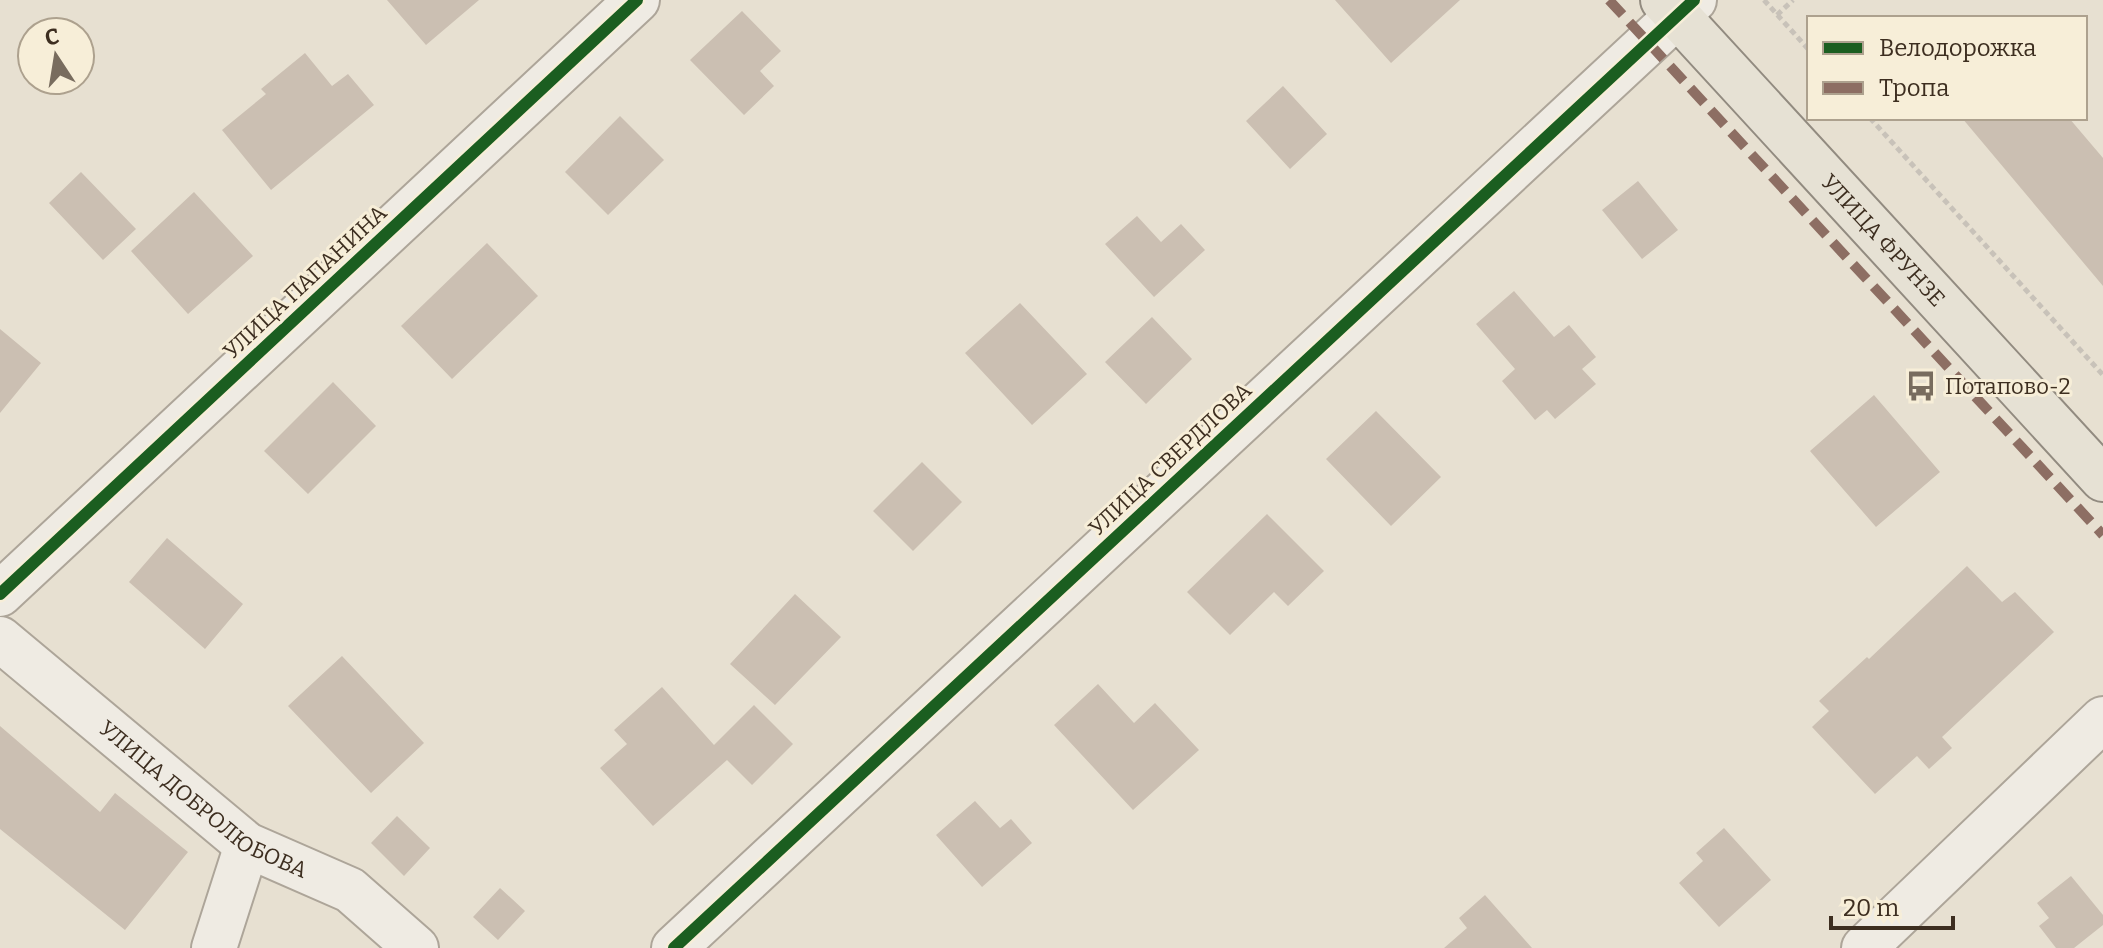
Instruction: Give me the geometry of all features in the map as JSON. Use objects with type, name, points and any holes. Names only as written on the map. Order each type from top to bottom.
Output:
[{"type":"main road","name":"УЛИЦА ФРУНЗЕ","points":[[1678,5],[2103,479]]},
{"type":"street","name":"УЛИЦА ПАПАНИНА","points":[[0,594],[637,0]]},
{"type":"street","name":"УЛИЦА СВЕРДЛОВА","points":[[674,948],[1678,5]]},
{"type":"street","name":"УЛИЦА ДОБРОЛЮБОВА","points":[[0,639],[247,845],[350,890],[416,948]]},
{"type":"street","points":[[1864,948],[2103,719]]},
{"type":"street","points":[[214,948],[247,845]]},
{"type":"path","points":[[1764,0],[1807,48]]},
{"type":"path","points":[[1777,15],[1793,0]]},
{"type":"path","points":[[1872,120],[2103,375]]},
{"type":"building","points":[[387,0],[479,0],[426,45]]},
{"type":"building","points":[[1335,0],[1460,0],[1391,63]]},
{"type":"building","points":[[742,11],[781,51],[760,71],[774,86],[744,115],[690,60]]},
{"type":"building","points":[[305,53],[332,86],[348,74],[374,105],[271,190],[222,130],[266,94],[261,89]]},
{"type":"building","points":[[1283,86],[1327,134],[1290,169],[1246,121]]},
{"type":"building","points":[[620,116],[664,160],[608,215],[565,172]]},
{"type":"building","points":[[1964,120],[2071,120],[2103,158],[2103,286]]},
{"type":"building","points":[[81,172],[136,229],[103,260],[49,203]]},
{"type":"building","points":[[1638,181],[1678,230],[1642,259],[1602,210]]},
{"type":"building","points":[[194,192],[253,256],[188,314],[131,251]]},
{"type":"building","points":[[1137,216],[1161,242],[1181,224],[1205,250],[1154,297],[1105,244]]},
{"type":"building","points":[[487,243],[538,296],[452,379],[401,326]]},
{"type":"building","points":[[1514,291],[1554,337],[1569,325],[1596,357],[1582,369],[1596,384],[1555,419],[1547,410],[1535,420],[1502,381],[1515,369],[1476,324]]},
{"type":"building","points":[[1020,303],[1087,374],[1032,425],[965,353]]},
{"type":"building","points":[[1152,317],[1192,359],[1146,404],[1105,362]]},
{"type":"building","points":[[0,329],[41,363],[0,413]]},
{"type":"building","points":[[333,382],[376,426],[308,494],[264,451]]},
{"type":"building","points":[[1874,395],[1940,472],[1876,527],[1810,451]]},
{"type":"building","points":[[1376,411],[1441,477],[1391,526],[1326,459]]},
{"type":"building","points":[[922,462],[962,502],[913,551],[873,511]]},
{"type":"building","points":[[1267,514],[1324,571],[1288,606],[1274,592],[1230,635],[1187,592]]},
{"type":"building","points":[[167,538],[243,604],[205,649],[129,582]]},
{"type":"building","points":[[1967,566],[2002,602],[2015,592],[2054,632],[1942,737],[1952,748],[1929,769],[1917,756],[1875,794],[1812,727],[1829,711],[1819,701],[1867,657],[1869,659]]},
{"type":"building","points":[[795,594],[841,637],[775,705],[730,664]]},
{"type":"building","points":[[342,656],[424,743],[371,793],[288,706]]},
{"type":"building","points":[[1098,684],[1134,723],[1155,703],[1199,750],[1133,810],[1054,725]]},
{"type":"building","points":[[662,687],[714,745],[754,705],[793,744],[752,785],[727,760],[653,826],[600,768],[627,744],[614,730]]},
{"type":"building","points":[[0,726],[100,812],[115,793],[188,852],[125,930],[0,829]]},
{"type":"building","points":[[975,801],[1000,828],[1011,819],[1032,843],[982,887],[936,835]]},
{"type":"building","points":[[397,816],[430,848],[404,876],[371,843]]},
{"type":"building","points":[[1724,828],[1771,880],[1719,927],[1679,883],[1703,861],[1696,853]]},
{"type":"building","points":[[2071,876],[2103,915],[2103,925],[2074,948],[2056,948],[2039,926],[2049,918],[2037,903]]},
{"type":"building","points":[[500,888],[525,911],[498,940],[473,917]]},
{"type":"building","points":[[1485,895],[1532,948],[1444,948],[1467,928],[1459,918]]},
{"type":"marked path","points":[[1609,0],[2103,535]]},
{"type":"cycle path","points":[[0,594],[637,0]]},
{"type":"cycle path","points":[[674,948],[1694,0]]},
{"type":"place","name":"Потапово-2","points":[[1921,386]]}]
